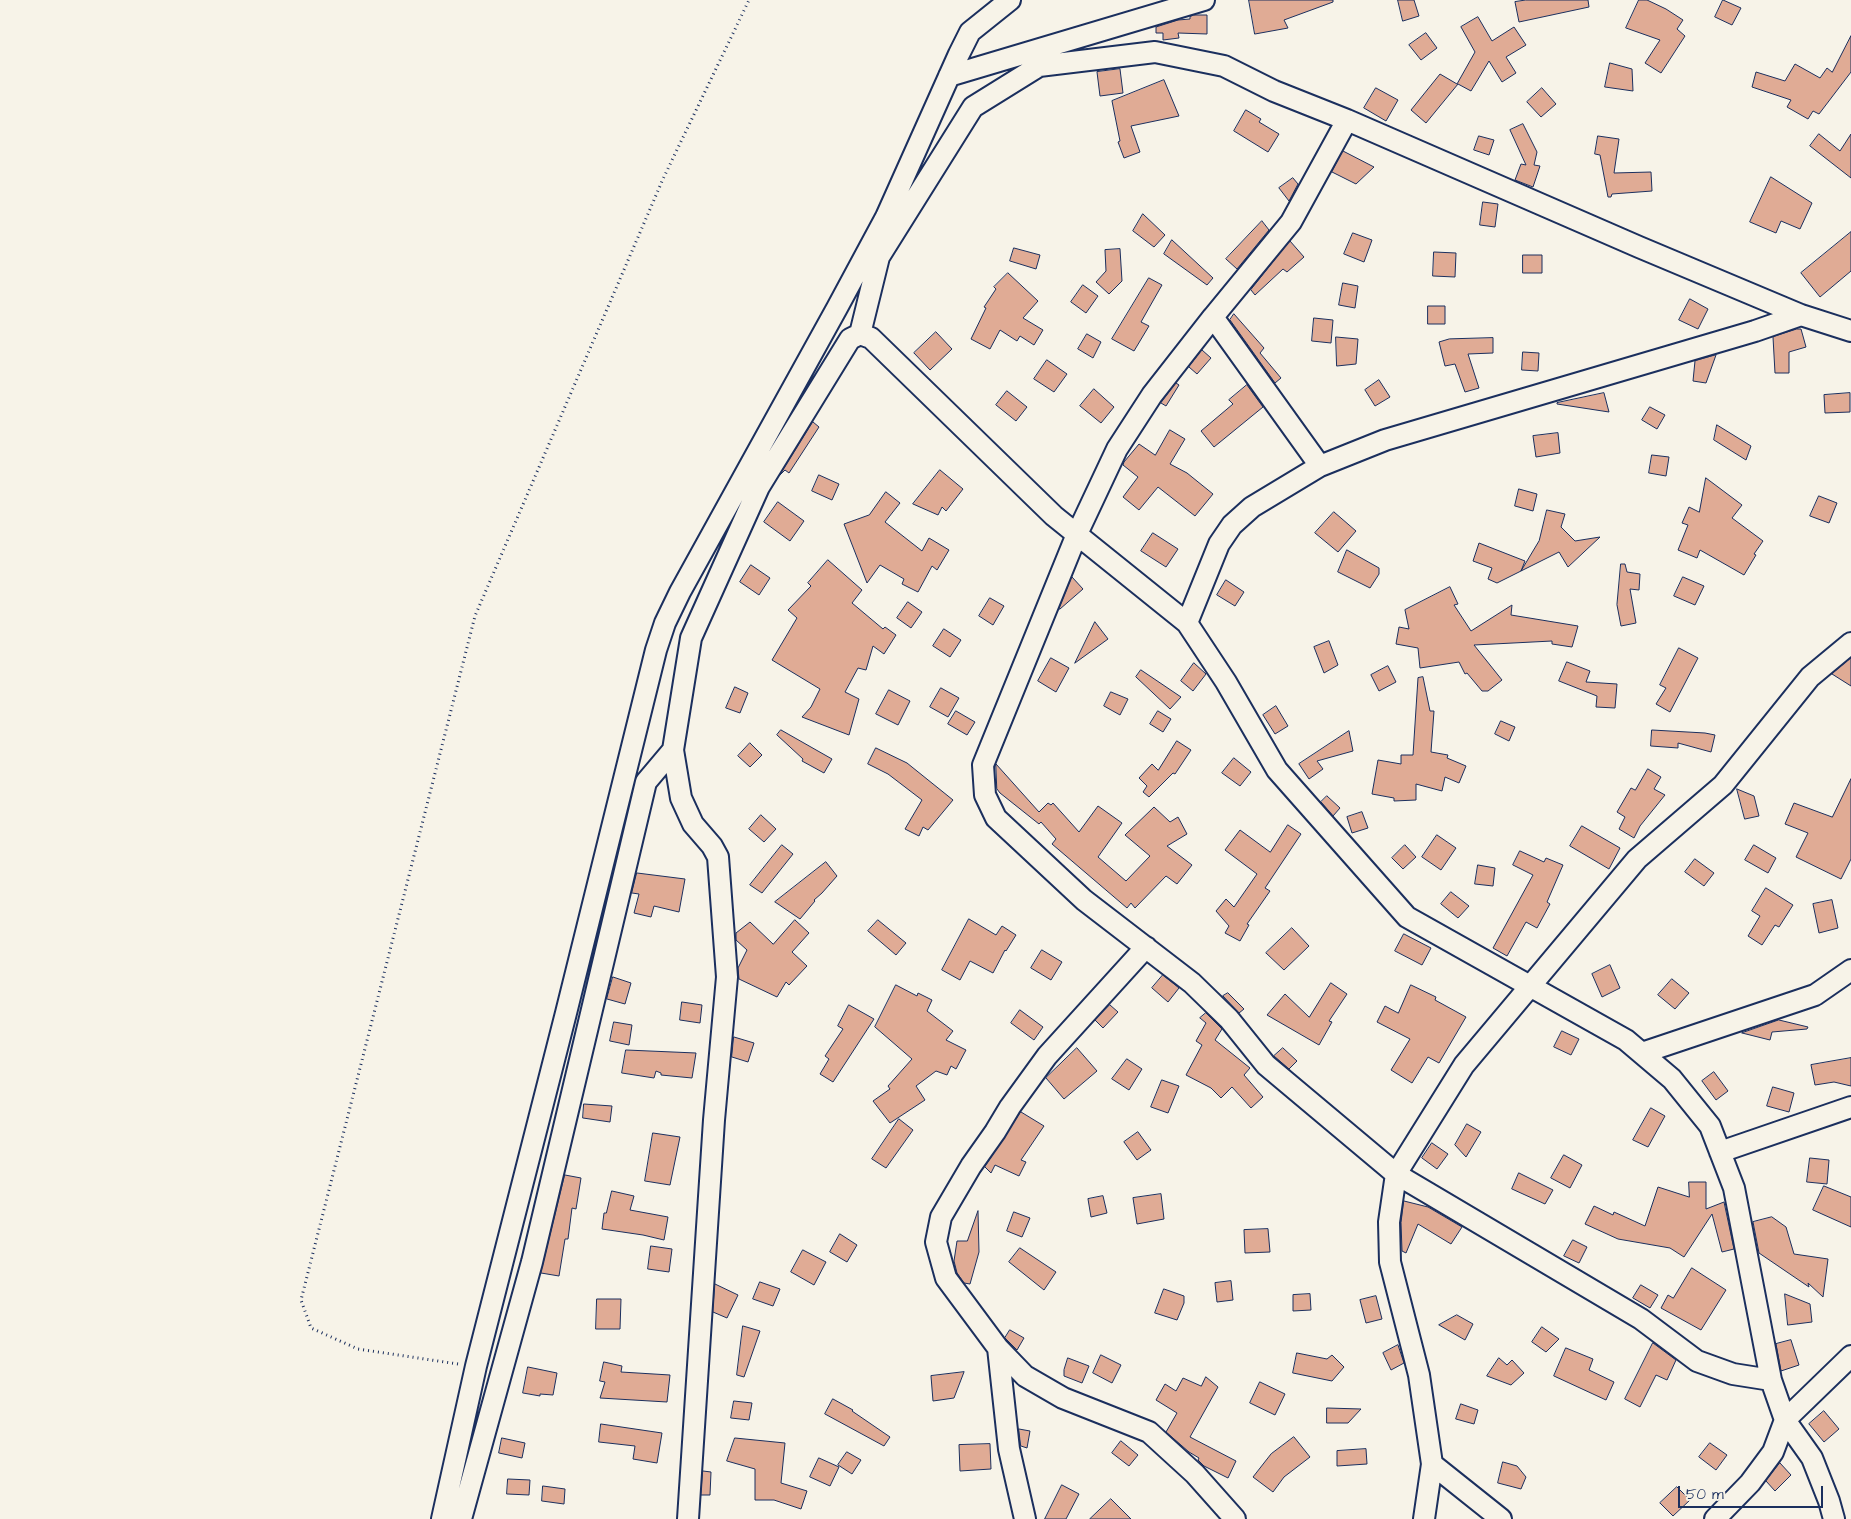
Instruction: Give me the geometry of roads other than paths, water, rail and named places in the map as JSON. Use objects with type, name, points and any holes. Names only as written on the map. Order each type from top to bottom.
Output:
[{"type":"street","points":[[442,1519],[476,1366],[656,650],[665,622],[886,218],[970,32],[982,20],[1010,0]]},
{"type":"street","points":[[949,76],[1204,0]]},
{"type":"street","points":[[860,334],[879,257],[973,107],[1040,66],[1155,52],[1224,66],[1274,91],[1347,120],[1801,315],[1851,331]]},
{"type":"street","points":[[1347,120],[1291,222],[1152,395],[1117,449],[1077,534],[983,765],[985,795],[996,818],[1021,843],[1084,900],[1192,983],[1229,1018],[1266,1065],[1396,1174],[1641,1319],[1698,1361],[1733,1374],[1771,1380]]},
{"type":"street","points":[[1188,623],[1218,544],[1232,525],[1252,507],[1320,466],[1385,440],[1755,331],[1801,315]]},
{"type":"street","points":[[1213,317],[1320,466]]},
{"type":"street","points":[[688,1519],[714,1120],[727,977],[718,857],[712,846],[693,824],[681,798],[673,750],[691,638],[759,487],[850,339],[860,334],[871,338],[1054,516],[1188,623],[1226,682],[1277,770],[1406,917],[1626,1040],[1672,1079],[1710,1126],[1734,1188],[1771,1380],[1784,1420],[1812,1458],[1834,1519]]},
{"type":"street","points":[[1424,1519],[1432,1464],[1419,1375],[1390,1262],[1389,1222],[1396,1174],[1464,1065],[1638,859],[1723,785],[1805,683],[1851,643]]},
{"type":"street","points":[[461,1519],[532,1262],[646,782],[673,750]]},
{"type":"street","points":[[1146,947],[1048,1056],[1010,1107],[971,1166],[941,1217],[936,1242],[946,1278],[998,1348],[1024,1376],[1063,1398],[1149,1432],[1195,1474],[1235,1519]]},
{"type":"street","points":[[1642,1053],[1814,995],[1851,970]]},
{"type":"street","points":[[1720,1152],[1851,1107]]},
{"type":"street","points":[[998,1348],[1009,1449],[1025,1519]]},
{"type":"street","points":[[1715,1519],[1750,1483],[1772,1452],[1784,1420],[1851,1356]]},
{"type":"street","points":[[1432,1464],[1501,1519]]}]
